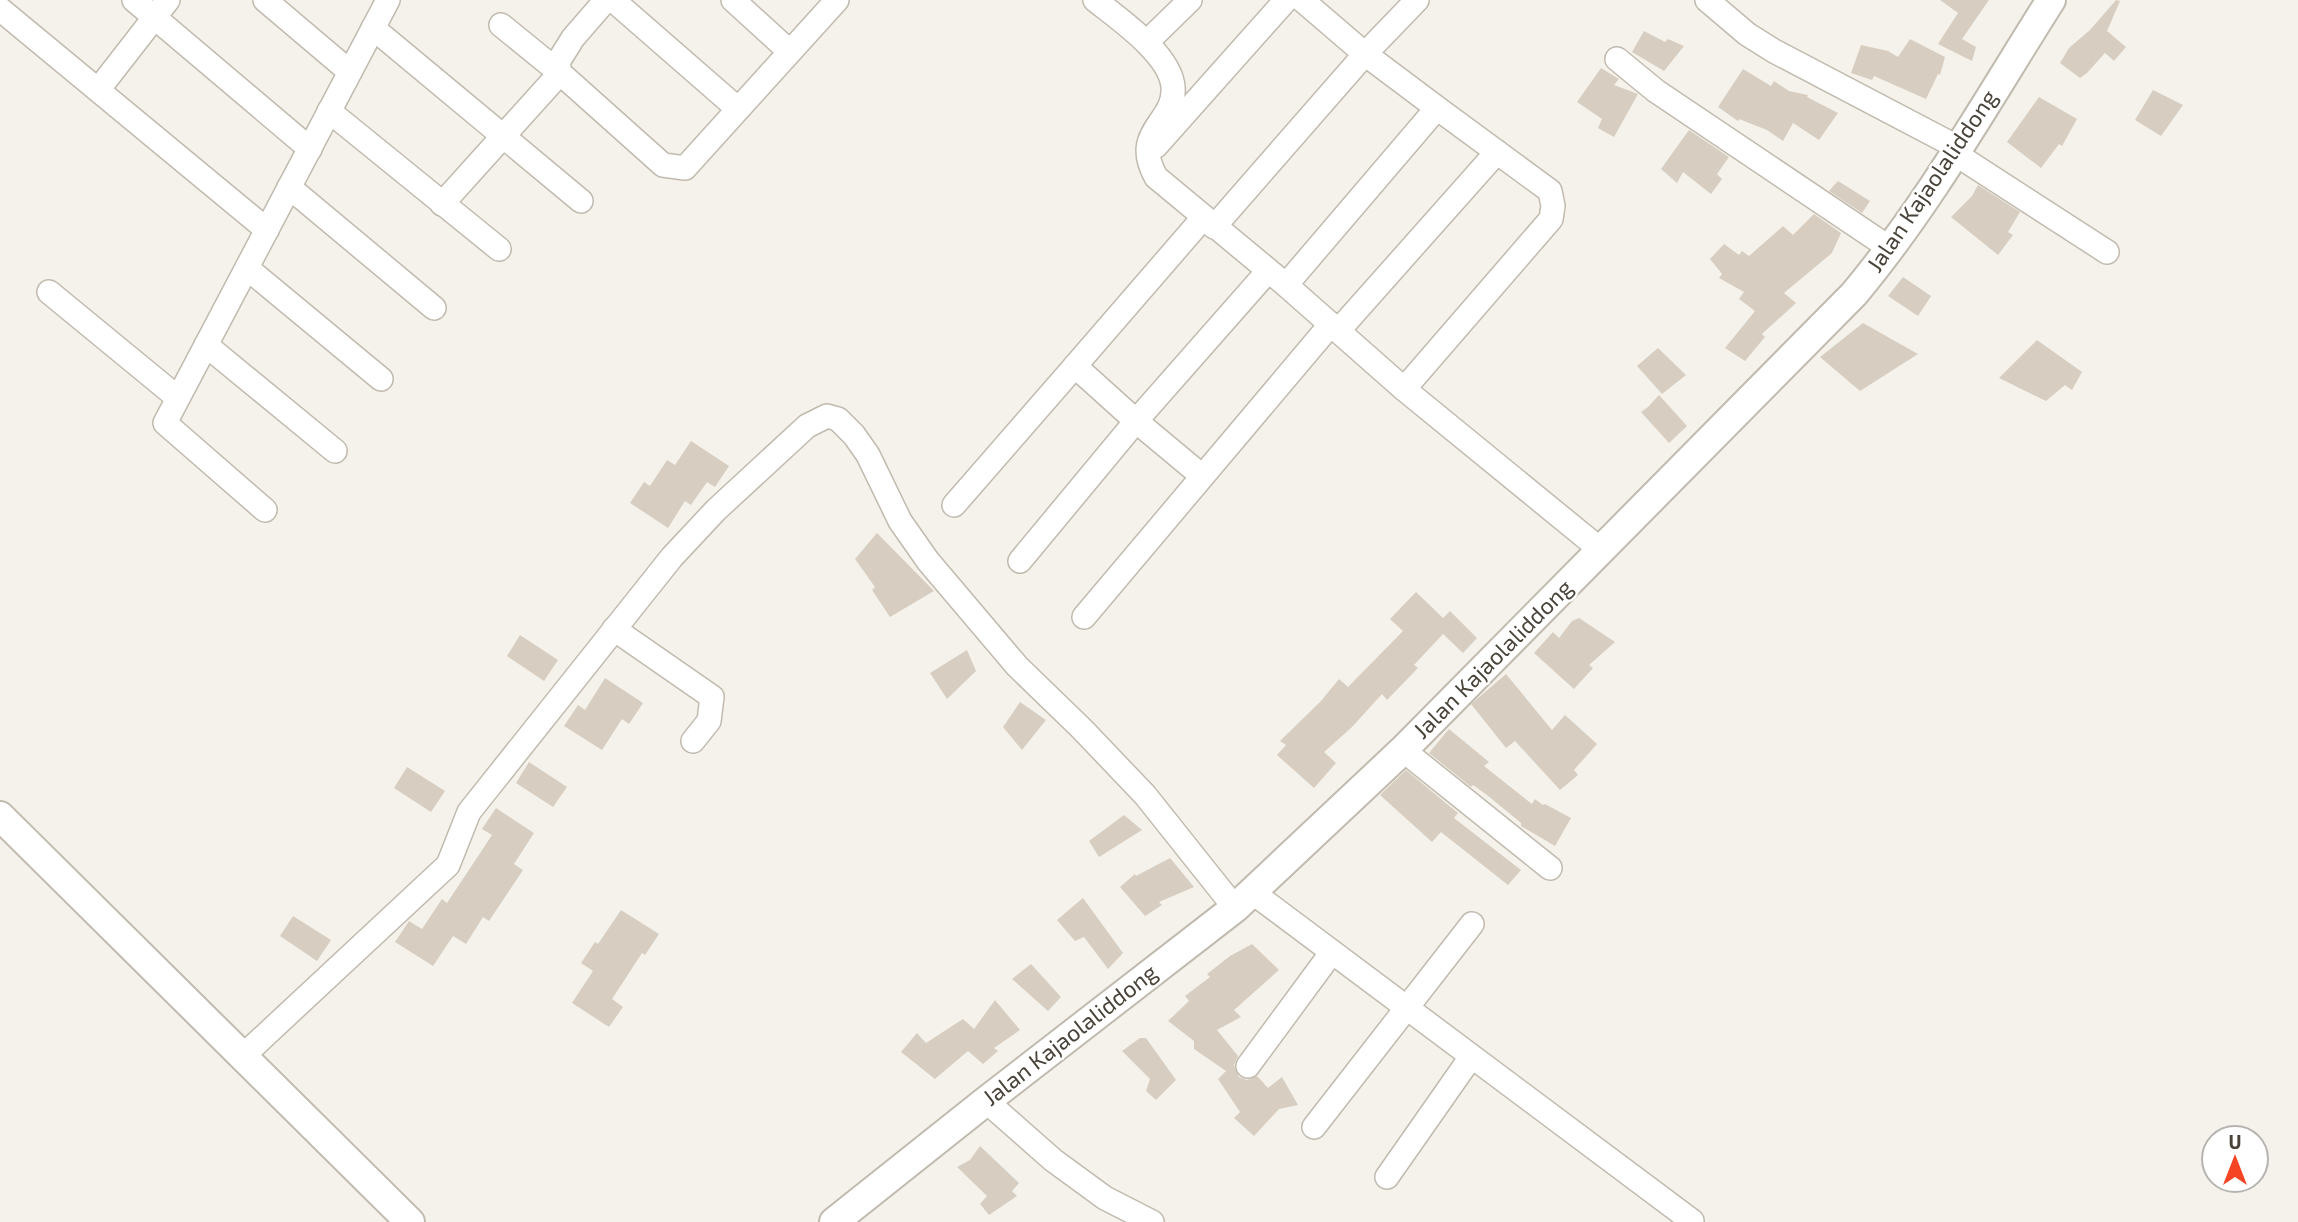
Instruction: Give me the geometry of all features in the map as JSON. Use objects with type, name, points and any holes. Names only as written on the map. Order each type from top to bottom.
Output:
[{"type":"street","points":[[134,0],[162,9],[310,149]]},
{"type":"street","points":[[265,0],[351,72]]},
{"type":"street","points":[[265,510],[164,423],[388,0]]},
{"type":"street","points":[[560,73],[558,62],[572,38],[606,0]]},
{"type":"street","points":[[613,0],[738,109]]},
{"type":"street","points":[[733,0],[789,51]]},
{"type":"street","points":[[501,25],[560,73],[663,165],[685,168],[837,0]]},
{"type":"street","points":[[1095,0],[1147,43],[1166,68],[1173,87],[1170,104],[1150,137],[1148,163],[1156,177],[1404,389],[1601,550]]},
{"type":"street","points":[[1147,43],[1190,0]]},
{"type":"street","points":[[1147,156],[1286,0]]},
{"type":"street","points":[[954,505],[1075,366],[1416,0]]},
{"type":"street","points":[[1707,0],[1747,34],[1774,51],[1956,150],[2108,252]]},
{"type":"street","name":"Jalan Kajaolaliddong","points":[[834,1222],[1243,900],[1403,750],[1854,294],[1924,203],[2051,0]]},
{"type":"street","points":[[1310,2],[1365,54],[1550,191],[1553,206],[1551,219],[1404,389]]},
{"type":"street","points":[[0,9],[267,230]]},
{"type":"street","points":[[98,90],[162,9]]},
{"type":"street","points":[[373,28],[581,201]]},
{"type":"street","points":[[1617,59],[1656,90],[1891,248]]},
{"type":"street","points":[[442,204],[560,73]]},
{"type":"street","points":[[1020,561],[1136,422],[1277,278],[1437,108]]},
{"type":"street","points":[[329,111],[499,249]]},
{"type":"street","points":[[1084,617],[1202,476],[1497,152]]},
{"type":"street","points":[[289,187],[434,308]]},
{"type":"street","points":[[247,268],[381,379]]},
{"type":"street","points":[[49,292],[178,398]]},
{"type":"street","points":[[206,345],[335,451]]},
{"type":"street","points":[[1075,366],[1136,422],[1202,476]]},
{"type":"street","points":[[244,1055],[447,865],[469,811],[672,557],[716,510],[807,426],[827,416],[833,416],[843,423],[867,455],[900,521],[928,561],[1017,666],[1082,729],[1243,900],[1332,952],[1692,1221]]},
{"type":"street","points":[[614,629],[712,697],[709,720],[693,741]]},
{"type":"street","points":[[1403,750],[1550,868]]},
{"type":"street","points":[[0,816],[410,1222]]},
{"type":"street","points":[[1314,1127],[1472,924]]},
{"type":"street","points":[[1248,1066],[1332,952]]},
{"type":"street","points":[[1387,1177],[1471,1056]]},
{"type":"street","points":[[986,1101],[1053,1160],[1105,1198],[1152,1222]]},
{"type":"building","points":[[1940,0],[1989,0],[1962,39],[1976,47],[1972,61],[1938,44],[1958,13]]},
{"type":"building","points":[[2116,0],[2120,1],[2107,31],[2126,47],[2114,61],[2105,53],[2080,78],[2060,63],[2069,48],[2090,30]]},
{"type":"building","points":[[1644,31],[1665,42],[1668,39],[1684,46],[1664,71],[1632,52]]},
{"type":"building","points":[[1910,39],[1945,57],[1940,75],[1938,74],[1926,99],[1874,76],[1872,80],[1851,73],[1861,45],[1888,51],[1898,57]]},
{"type":"building","points":[[1601,68],[1619,79],[1614,85],[1638,94],[1614,137],[1598,128],[1602,119],[1577,102]]},
{"type":"building","points":[[1743,69],[1771,86],[1774,81],[1789,91],[1808,95],[1807,97],[1838,113],[1819,140],[1793,123],[1783,141],[1767,130],[1739,119],[1738,121],[1718,107]]},
{"type":"building","points":[[2153,90],[2183,105],[2161,136],[2135,120]]},
{"type":"building","points":[[2039,97],[2077,119],[2062,146],[2059,144],[2041,168],[2007,142]]},
{"type":"building","points":[[1689,130],[1729,157],[1717,174],[1722,179],[1711,194],[1683,172],[1677,183],[1661,169]]},
{"type":"building","points":[[1838,181],[1870,201],[1862,213],[1829,191]]},
{"type":"building","points":[[1978,185],[2020,212],[2008,232],[2013,235],[1998,255],[1951,217],[1972,196]]},
{"type":"building","points":[[1814,214],[1841,233],[1832,253],[1784,293],[1796,303],[1762,334],[1765,337],[1745,361],[1725,348],[1755,311],[1739,299],[1744,292],[1719,278],[1722,274],[1710,259],[1724,244],[1739,255],[1742,251],[1749,256],[1783,226],[1793,235]]},
{"type":"building","points":[[1903,277],[1931,296],[1918,316],[1888,296]]},
{"type":"building","points":[[1863,323],[1918,354],[1860,391],[1820,357]]},
{"type":"building","points":[[2037,340],[2082,372],[2072,390],[2065,385],[2046,401],[1999,378]]},
{"type":"building","points":[[1658,348],[1686,375],[1662,394],[1637,366]]},
{"type":"building","points":[[1659,395],[1687,426],[1669,443],[1641,412]]},
{"type":"building","points":[[691,441],[729,466],[715,487],[707,482],[691,505],[685,501],[668,528],[630,503],[644,482],[650,486],[667,460],[675,465]]},
{"type":"building","points":[[877,533],[934,591],[890,617],[872,590],[875,587],[855,559]]},
{"type":"building","points":[[1416,592],[1443,618],[1450,611],[1477,638],[1463,653],[1443,634],[1414,665],[1418,668],[1387,700],[1382,694],[1352,727],[1324,752],[1336,763],[1314,788],[1277,755],[1286,745],[1280,741],[1321,701],[1339,679],[1348,687],[1403,631],[1390,619]]},
{"type":"building","points":[[1579,618],[1615,642],[1589,665],[1593,668],[1574,689],[1534,653],[1553,632],[1559,638],[1572,621]]},
{"type":"building","points":[[520,635],[558,660],[544,681],[507,656]]},
{"type":"building","points":[[967,650],[976,671],[947,699],[930,673]]},
{"type":"building","points":[[1506,674],[1552,730],[1565,715],[1597,744],[1574,770],[1578,775],[1560,790],[1515,741],[1506,748],[1471,704]]},
{"type":"building","points":[[605,678],[643,703],[629,724],[622,719],[602,750],[564,726],[578,705],[585,710]]},
{"type":"building","points":[[1020,702],[1046,720],[1022,750],[1003,727]]},
{"type":"building","points":[[1449,729],[1489,762],[1484,766],[1532,804],[1535,799],[1571,818],[1555,846],[1521,826],[1521,823],[1487,795],[1473,785],[1471,787],[1429,753]]},
{"type":"building","points":[[529,762],[567,787],[553,807],[516,783]]},
{"type":"building","points":[[407,767],[445,791],[431,812],[394,788]]},
{"type":"building","points":[[1406,770],[1458,813],[1454,818],[1521,870],[1508,885],[1441,832],[1432,842],[1380,795]]},
{"type":"building","points":[[496,808],[534,833],[514,864],[523,870],[489,921],[483,917],[466,944],[453,936],[433,966],[395,942],[409,921],[422,929],[442,899],[447,903],[492,835],[482,829]]},
{"type":"building","points":[[1124,815],[1142,830],[1099,857],[1089,841]]},
{"type":"building","points":[[1170,858],[1194,887],[1159,902],[1162,905],[1145,916],[1120,887],[1135,874],[1136,876]]},
{"type":"building","points":[[1083,898],[1123,953],[1108,969],[1084,937],[1075,941],[1057,920]]},
{"type":"building","points":[[621,910],[659,934],[645,955],[642,953],[612,999],[623,1007],[609,1027],[572,1003],[593,971],[581,963],[595,942],[598,944]]},
{"type":"building","points":[[293,916],[331,940],[317,961],[280,936]]},
{"type":"building","points":[[1252,944],[1279,970],[1234,1010],[1241,1017],[1217,1030],[1238,1056],[1234,1065],[1239,1077],[1247,1080],[1257,1076],[1268,1088],[1282,1077],[1298,1105],[1279,1109],[1254,1136],[1234,1118],[1240,1112],[1218,1079],[1226,1071],[1194,1049],[1194,1041],[1168,1021],[1189,1001],[1185,996],[1210,977],[1207,974],[1230,956]]},
{"type":"building","points":[[1031,964],[1061,997],[1048,1011],[1012,979]]},
{"type":"building","points":[[995,1000],[1020,1030],[994,1048],[998,1051],[983,1064],[968,1051],[935,1079],[901,1052],[917,1033],[926,1043],[963,1019],[974,1029]]},
{"type":"building","points":[[1140,1038],[1146,1038],[1176,1080],[1156,1100],[1146,1091],[1150,1079],[1122,1051]]},
{"type":"building","points":[[980,1146],[1019,1183],[1012,1191],[1017,1196],[989,1215],[980,1204],[987,1196],[957,1167],[970,1160]]}]
